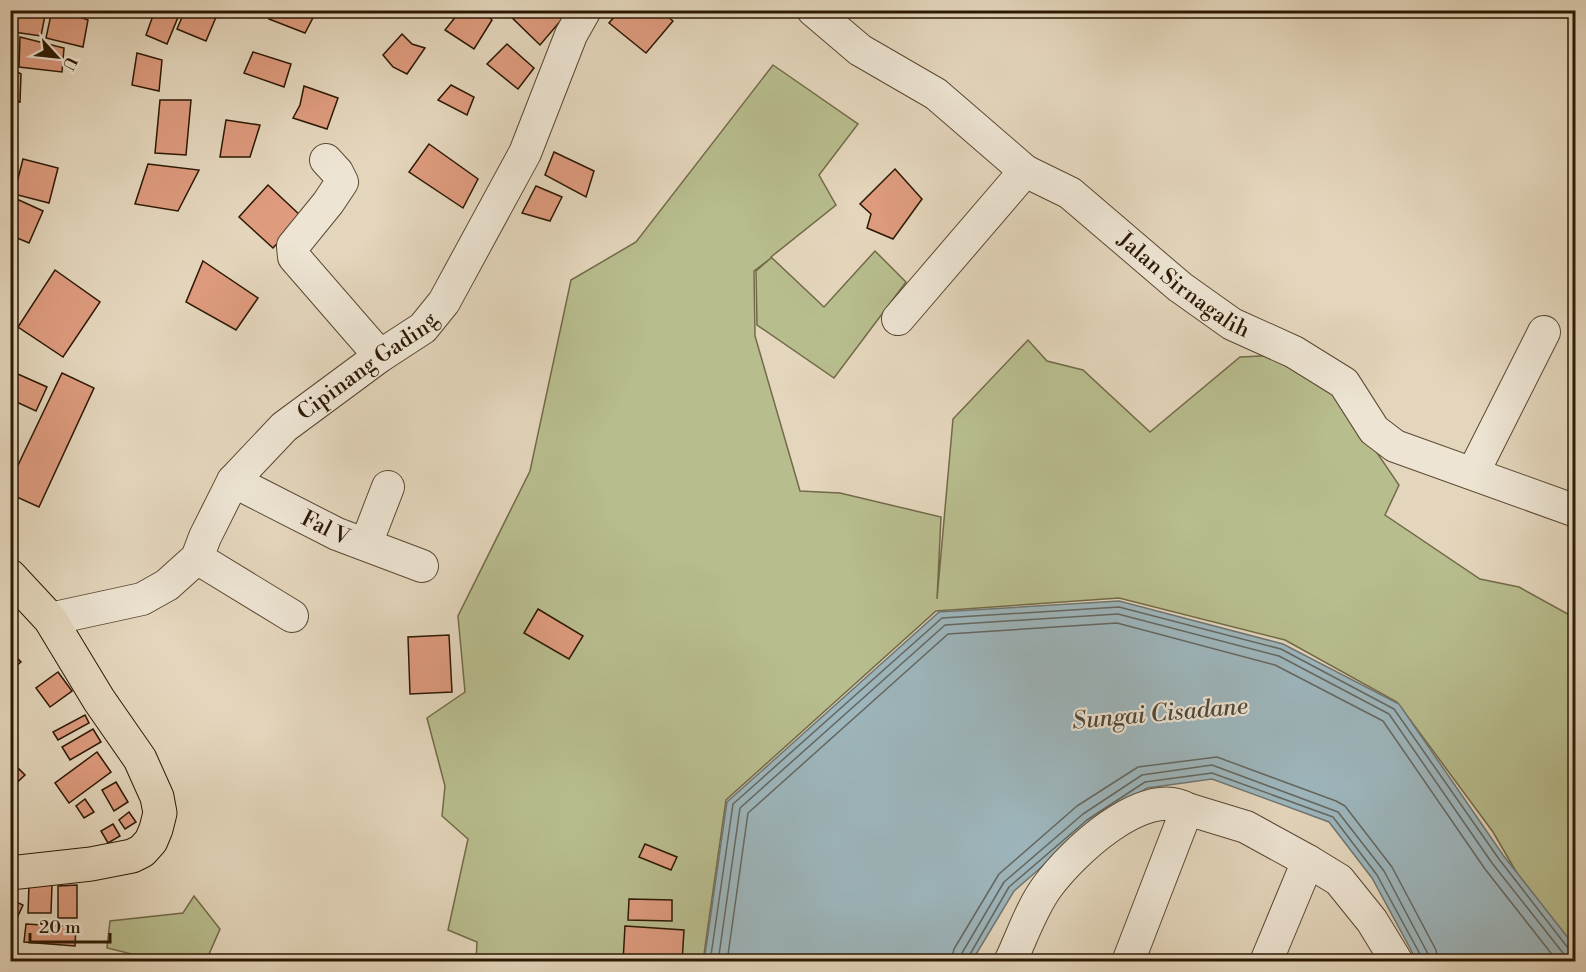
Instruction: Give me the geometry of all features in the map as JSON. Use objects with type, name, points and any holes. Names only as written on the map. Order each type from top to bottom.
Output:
[{"type":"main road","points":[[10,576],[50,619],[99,700],[141,759],[157,797],[160,813],[151,841],[142,851],[132,856],[91,864],[10,873]]},
{"type":"street","name":"Cipinang Gading","points":[[50,619],[142,598],[167,585],[197,558],[233,481],[284,427],[380,356],[423,328],[444,302],[525,153],[571,35],[585,10]]},
{"type":"street","name":"Jalan Sirnagalih","points":[[813,10],[861,50],[936,94],[1025,171],[1070,193],[1180,287],[1232,324],[1294,352],[1344,384],[1374,430],[1395,446],[1575,511]]},
{"type":"street","points":[[326,160],[338,172],[342,182],[293,246],[294,257],[380,356]]},
{"type":"street","points":[[898,319],[1025,171]]},
{"type":"street","points":[[1473,473],[1544,332]]},
{"type":"street","name":"Fal V","points":[[233,481],[308,520],[422,566]]},
{"type":"street","points":[[366,544],[388,487]]},
{"type":"street","points":[[197,558],[292,616]]},
{"type":"street","points":[[1010,962],[1046,888],[1059,873],[1101,832],[1148,807],[1163,804],[1180,805],[1246,827],[1339,880],[1372,921],[1397,962]]},
{"type":"street","points":[[1128,962],[1187,809]]},
{"type":"street","points":[[1266,962],[1308,861]]},
{"type":"green space","points":[[773,65],[858,124],[819,175],[836,205],[771,257],[824,307],[875,251],[906,282],[834,378],[757,325],[756,271],[771,258],[754,271],[755,336],[800,491],[840,493],[941,517],[937,599],[953,419],[1028,340],[1047,361],[1083,370],[1150,432],[1240,357],[1285,355],[1326,378],[1399,485],[1385,515],[1480,579],[1519,587],[1575,618],[1575,949],[1521,880],[1493,832],[1397,702],[1285,640],[1119,598],[936,611],[726,800],[703,961],[476,961],[477,942],[448,930],[468,839],[442,816],[445,786],[427,718],[465,692],[458,616],[530,471],[571,280],[636,242]]},
{"type":"green space","points":[[194,896],[220,929],[206,961],[144,961],[144,957],[107,948],[110,921],[183,913]]},
{"type":"water","name":"Sungai Cisadane","points":[[1119,601],[1283,644],[1399,704],[1503,855],[1576,948],[1575,961],[1417,961],[1372,878],[1329,822],[1212,779],[1147,788],[1091,824],[1014,891],[972,961],[704,962],[727,802],[939,612]]},
{"type":"building","points":[[16,10],[46,10],[41,36],[14,32]]},
{"type":"building","points":[[52,10],[61,10],[88,20],[83,47],[46,38]]},
{"type":"building","points":[[155,10],[181,10],[167,44],[146,35]]},
{"type":"building","points":[[185,10],[219,10],[206,41],[177,29]]},
{"type":"building","points":[[272,10],[317,10],[305,33],[269,19]]},
{"type":"building","points":[[461,10],[482,10],[492,20],[474,49],[445,30]]},
{"type":"building","points":[[504,10],[555,10],[563,18],[540,45]]},
{"type":"building","points":[[620,10],[660,10],[673,21],[646,53],[609,23]]},
{"type":"building","points":[[402,34],[412,44],[425,48],[407,74],[393,67],[383,55]]},
{"type":"building","points":[[20,37],[64,48],[62,72],[19,67]]},
{"type":"building","points":[[507,44],[534,68],[518,89],[487,64]]},
{"type":"building","points":[[253,52],[291,64],[284,87],[244,73]]},
{"type":"building","points":[[137,53],[162,60],[159,91],[132,85]]},
{"type":"building","points":[[10,68],[21,74],[20,102],[10,100]]},
{"type":"building","points":[[451,85],[474,97],[467,115],[438,100]]},
{"type":"building","points":[[304,86],[338,98],[327,129],[293,118],[300,105]]},
{"type":"building","points":[[160,100],[191,100],[186,155],[155,153]]},
{"type":"building","points":[[226,120],[260,125],[250,157],[220,157]]},
{"type":"building","points":[[429,144],[478,179],[463,208],[409,172]]},
{"type":"building","points":[[10,146],[16,148],[10,173]]},
{"type":"building","points":[[554,152],[594,171],[586,197],[545,175]]},
{"type":"building","points":[[23,159],[58,168],[49,203],[14,194]]},
{"type":"building","points":[[148,164],[199,170],[178,211],[135,204]]},
{"type":"building","points":[[895,169],[922,199],[893,239],[867,228],[871,214],[860,204]]},
{"type":"building","points":[[268,185],[302,217],[273,248],[239,217]]},
{"type":"building","points":[[536,186],[562,197],[550,221],[522,213]]},
{"type":"building","points":[[10,196],[43,211],[29,243],[10,235]]},
{"type":"building","points":[[203,261],[258,298],[236,330],[186,302]]},
{"type":"building","points":[[55,270],[100,302],[63,357],[18,327]]},
{"type":"building","points":[[11,371],[47,387],[36,411],[10,399]]},
{"type":"building","points":[[62,373],[94,388],[39,507],[10,494],[10,482]]},
{"type":"building","points":[[538,609],[583,636],[569,659],[524,633]]},
{"type":"building","points":[[449,635],[452,692],[410,694],[408,637]]},
{"type":"building","points":[[10,651],[21,662],[10,671]]},
{"type":"building","points":[[58,672],[72,691],[50,707],[36,688]]},
{"type":"building","points":[[85,715],[89,723],[58,740],[53,732]]},
{"type":"building","points":[[93,729],[101,742],[70,760],[62,747]]},
{"type":"building","points":[[97,752],[111,772],[69,803],[55,783]]},
{"type":"building","points":[[10,760],[25,775],[10,789]]},
{"type":"building","points":[[116,782],[128,802],[114,811],[102,790]]},
{"type":"building","points":[[85,799],[94,812],[84,818],[76,806]]},
{"type":"building","points":[[129,812],[136,822],[125,829],[119,820]]},
{"type":"building","points":[[113,824],[120,836],[108,843],[101,831]]},
{"type":"building","points":[[645,844],[677,857],[671,870],[639,857]]},
{"type":"building","points":[[29,884],[52,885],[51,913],[28,913]]},
{"type":"building","points":[[77,885],[77,918],[58,918],[58,886]]},
{"type":"building","points":[[10,899],[23,905],[10,933]]},
{"type":"building","points":[[629,899],[672,900],[672,921],[628,920]]},
{"type":"building","points":[[26,924],[76,927],[75,946],[24,942]]},
{"type":"building","points":[[625,926],[684,930],[682,962],[623,962]]}]
